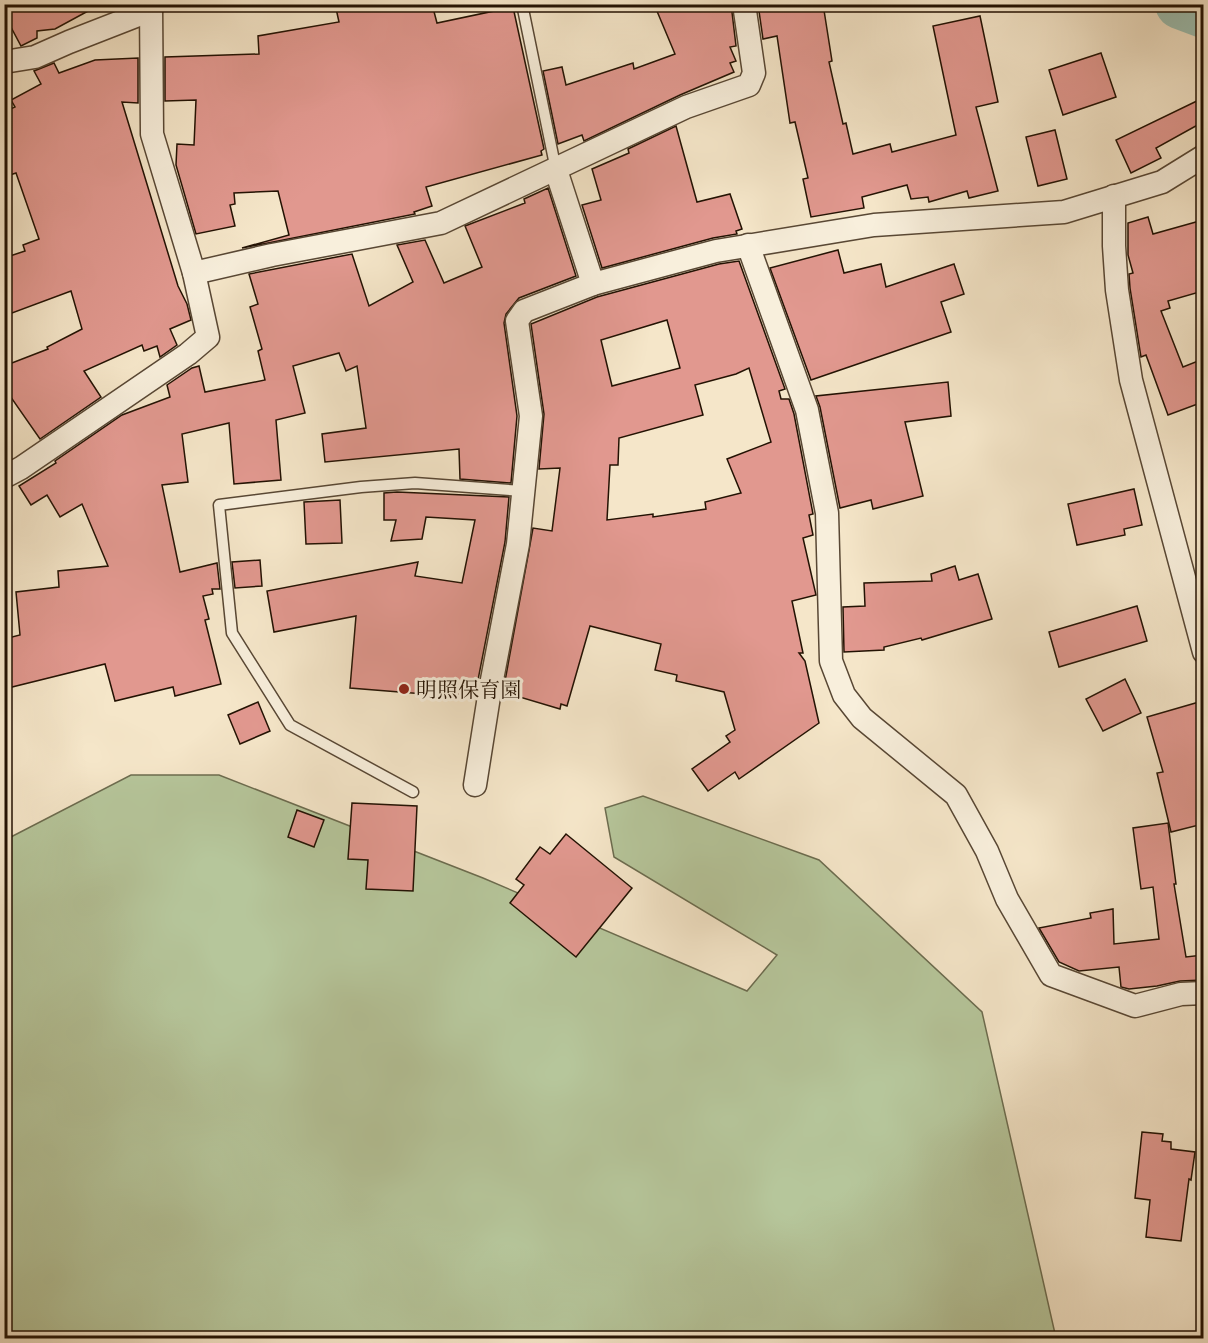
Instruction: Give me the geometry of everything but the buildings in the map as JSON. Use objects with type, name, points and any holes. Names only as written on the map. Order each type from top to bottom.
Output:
[{"type":"street","points":[[194,273],[272,255],[441,223],[686,107],[748,85],[754,73],[744,4]]},
{"type":"street","points":[[4,62],[34,57],[152,7],[152,134],[194,273],[208,337],[188,354],[21,468],[4,477]]},
{"type":"street","points":[[475,785],[490,690],[518,544],[531,416],[517,321],[524,311],[593,284],[716,251],[748,245],[874,225],[1064,212],[1162,182],[1203,156]]},
{"type":"street","points":[[556,170],[593,284]]},
{"type":"street","points":[[1114,196],[1114,246],[1118,290],[1131,380],[1203,652]]},
{"type":"street","points":[[748,245],[809,420],[827,513],[831,661],[844,695],[862,718],[956,795],[987,851],[1007,899],[1051,975],[1135,1006],[1181,994],[1203,993]]},
{"type":"lane","points":[[522,4],[556,170]]},
{"type":"lane","points":[[413,792],[290,725],[232,633],[219,505],[361,487],[415,483],[523,491]]},
{"type":"green space","points":[[131,775],[219,775],[483,878],[747,991],[777,955],[614,857],[605,808],[643,796],[819,860],[982,1012],[1056,1338],[5,1338],[5,840]]},
{"type":"waterway","points":[[1180,4],[1204,13]]},
{"type":"place","name":"明照保育園","points":[[404,689]]}]
